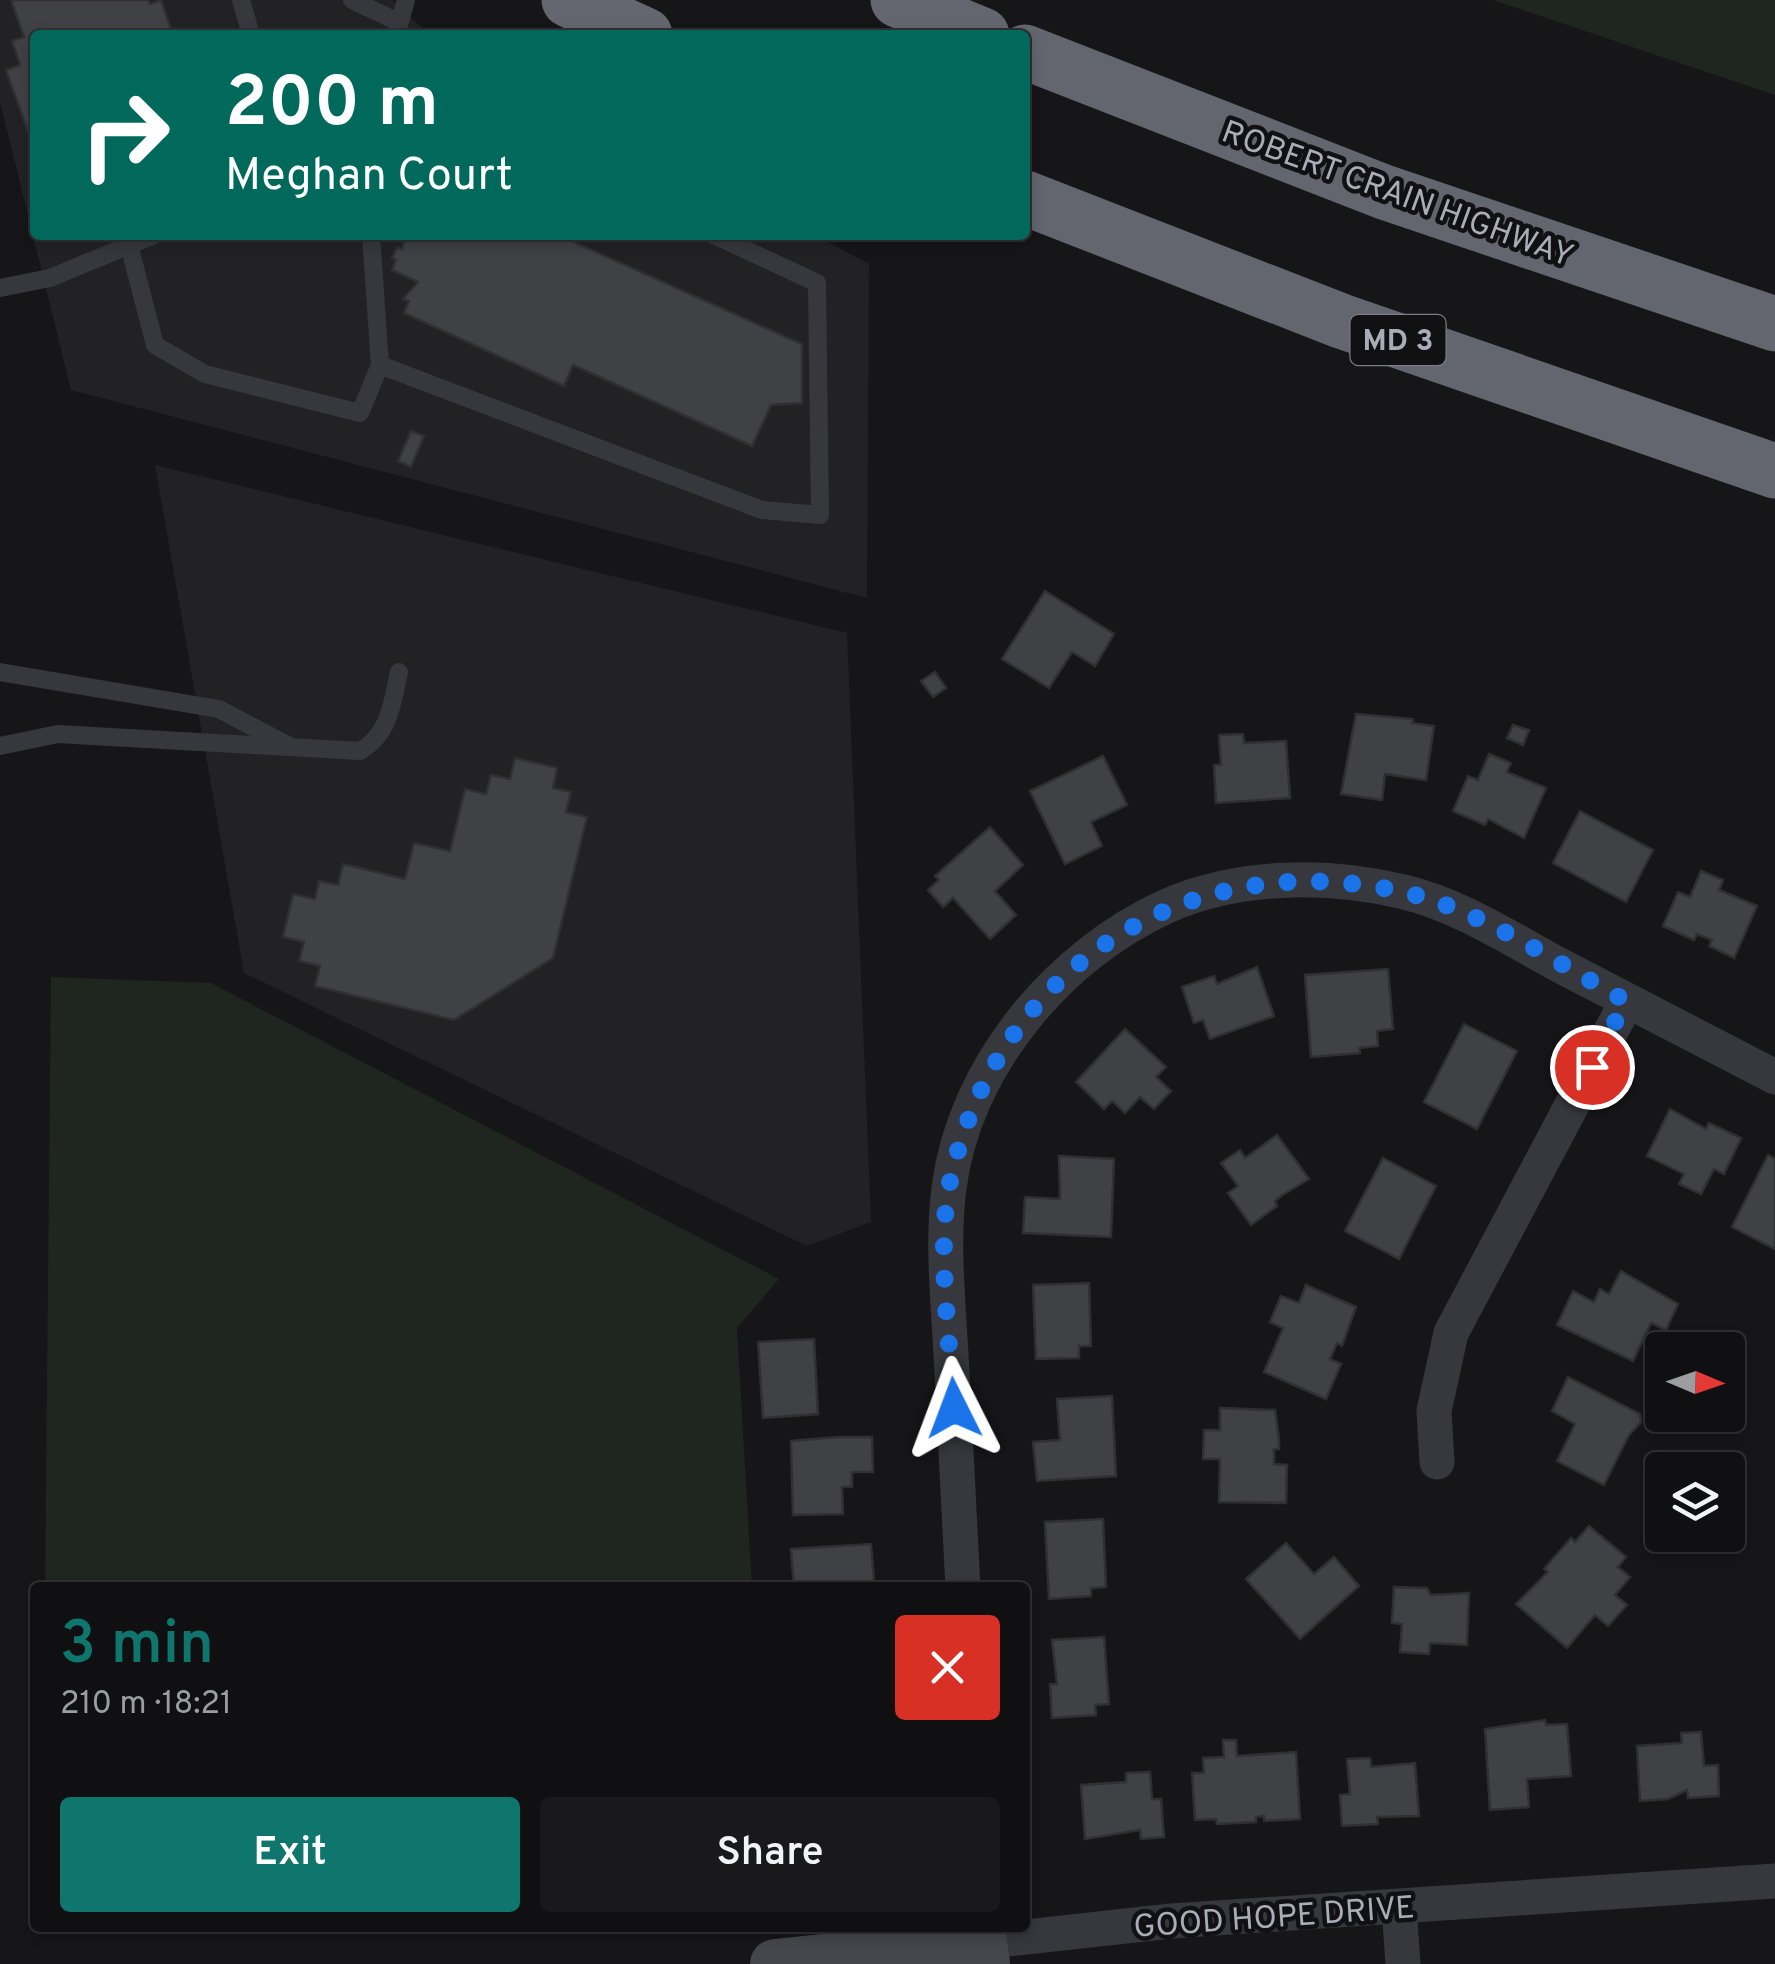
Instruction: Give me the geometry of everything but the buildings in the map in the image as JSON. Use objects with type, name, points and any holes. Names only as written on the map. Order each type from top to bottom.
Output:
[{"type":"highway","points":[[569,0],[633,30]]},
{"type":"highway","points":[[898,0],[970,30]]},
{"type":"highway","name":"ROBERT CRAIN HIGHWAY","points":[[1030,54],[1384,192],[1775,324]]},
{"type":"highway","name":"MD 3","points":[[1030,200],[1341,320],[1775,471]]},
{"type":"street","points":[[963,1582],[946,1265],[948,1186],[965,1124],[994,1059],[1037,1002],[1096,949],[1167,906],[1239,886],[1324,878],[1406,892],[1474,919],[1775,1077]]},
{"type":"street","points":[[1437,1462],[1434,1411],[1450,1333],[1626,1001]]},
{"type":"street","name":"GOOD HOPE DRIVE","points":[[775,1964],[1171,1922],[1775,1882]]},
{"type":"street","points":[[1399,1907],[1404,1964]]},
{"type":"lane","points":[[240,0],[249,30]]},
{"type":"lane","points":[[352,0],[396,28],[406,0]]},
{"type":"lane","points":[[0,288],[50,278],[143,240]]},
{"type":"lane","points":[[129,246],[154,345],[204,374],[360,413],[380,365],[370,240]]},
{"type":"lane","points":[[380,365],[762,510],[820,515],[818,284],[725,240]]},
{"type":"lane","points":[[0,672],[219,709],[294,748]]},
{"type":"lane","points":[[0,746],[58,734],[360,751],[377,742],[388,721],[400,672]]},
{"type":"shaded area","points":[[0,0],[392,0],[425,30],[30,30],[30,224],[0,102]]},
{"type":"shaded area","points":[[1493,0],[1775,0],[1775,95]]},
{"type":"shaded area","points":[[34,240],[824,240],[869,264],[867,598],[71,390]]},
{"type":"shaded area","points":[[155,465],[847,633],[871,1222],[807,1246],[244,973]]},
{"type":"shaded area","points":[[51,977],[211,983],[779,1279],[737,1328],[752,1582],[45,1582]]},
{"type":"route","points":[[954,1408],[946,1265],[948,1186],[965,1124],[994,1059],[1037,1002],[1096,949],[1167,906],[1239,886],[1324,878],[1406,892],[1474,919],[1626,1001],[1592,1067]]}]
